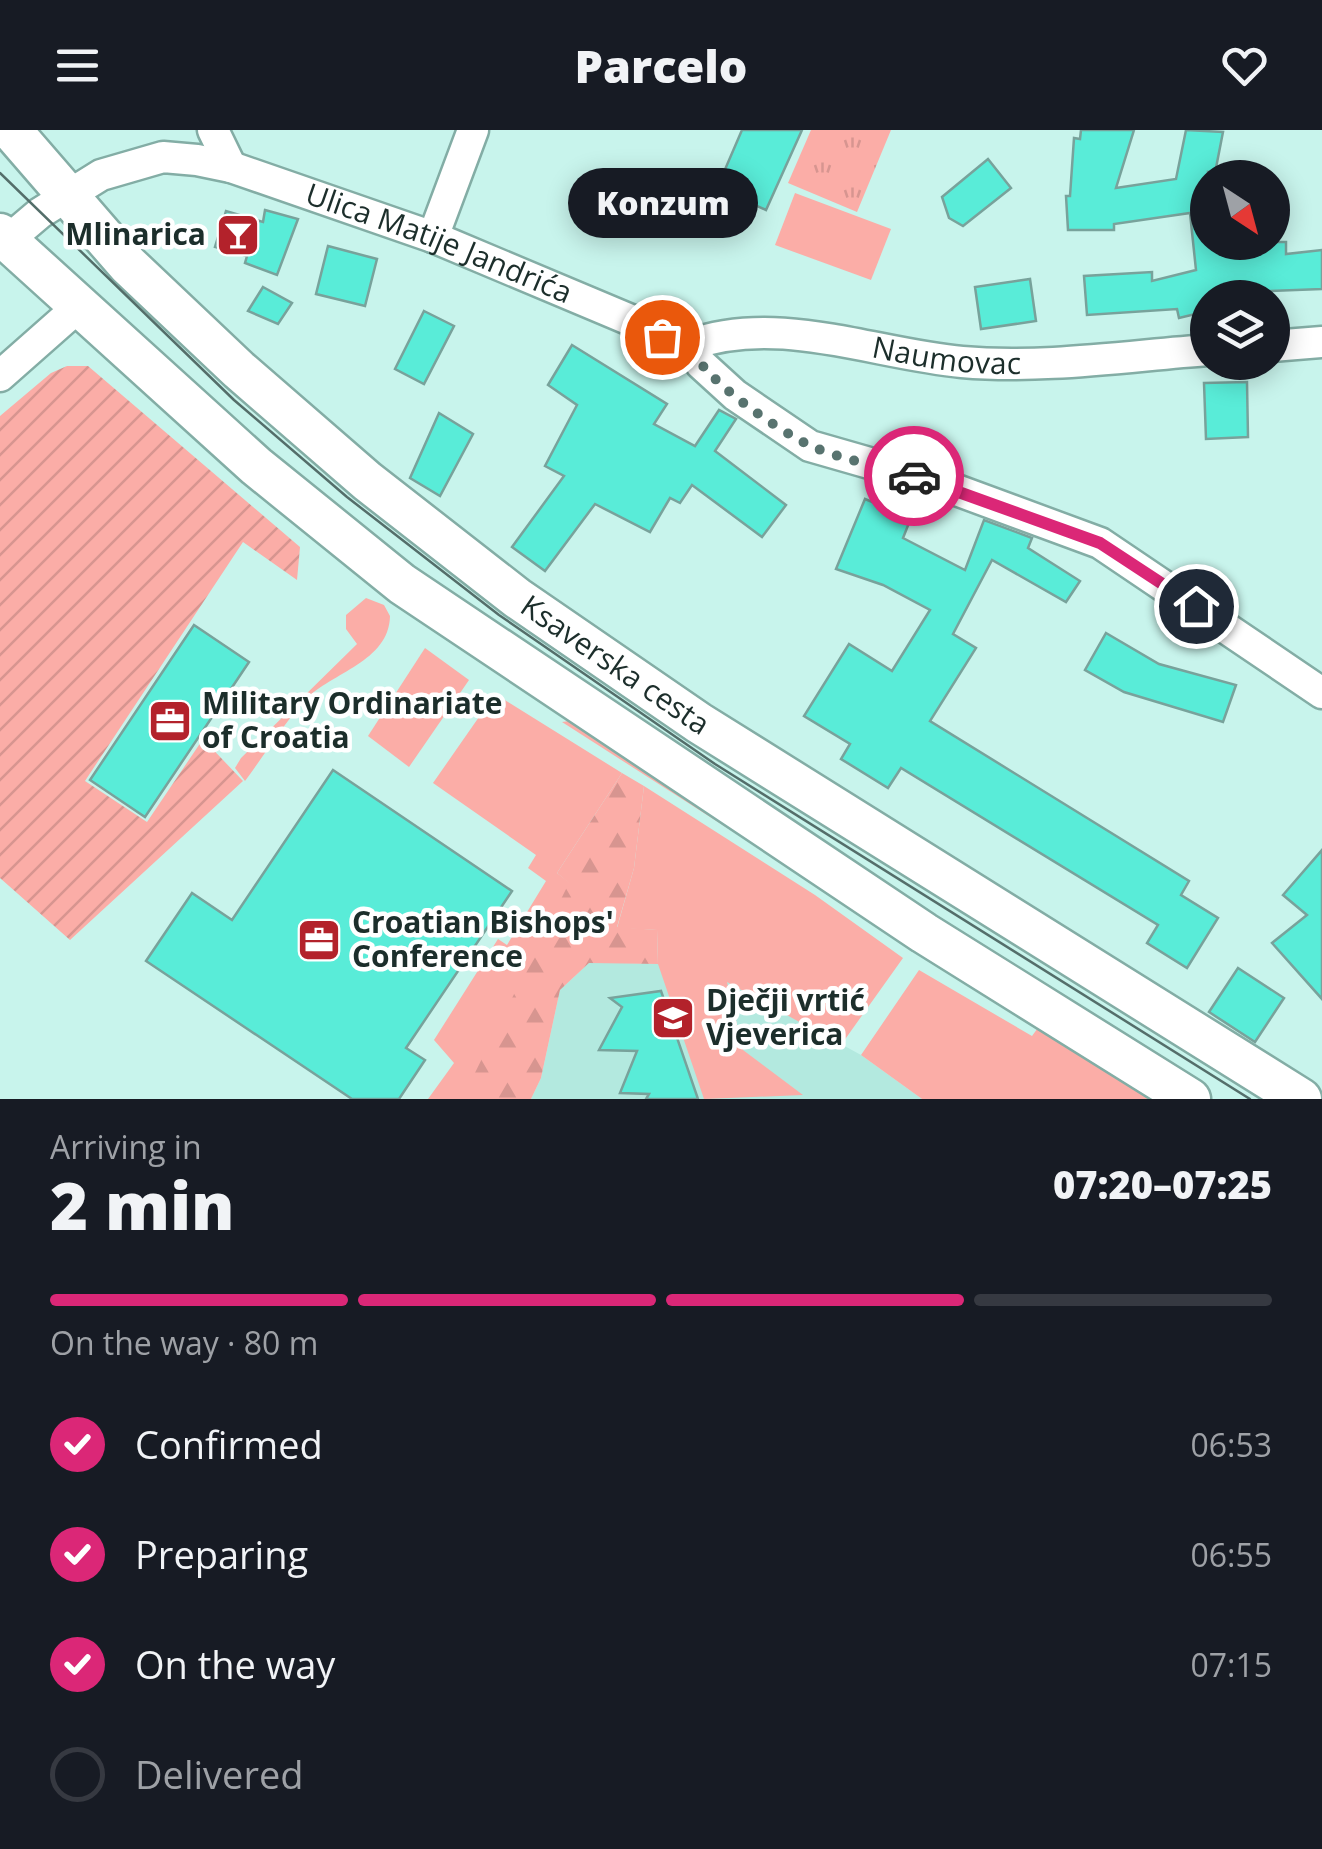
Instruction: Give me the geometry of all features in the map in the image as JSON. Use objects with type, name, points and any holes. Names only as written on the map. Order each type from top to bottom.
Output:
[{"type":"main road","name":"Ksaverska cesta","points":[[12,130],[128,265],[292,418],[517,598],[699,723],[1301,1099]]},
{"type":"main road","name":"Ksaverska cesta","points":[[3,238],[256,466],[402,584],[924,933],[1190,1099]]},
{"type":"street","points":[[213,130],[230,167]]},
{"type":"street","points":[[433,237],[473,130]]},
{"type":"street","name":"Ulica Matije Jandrića","points":[[3,238],[68,194],[128,164],[163,156],[230,167],[433,237],[690,346],[700,364],[735,394],[810,446],[932,481],[1100,543],[1322,694]]},
{"type":"street","points":[[0,376],[77,308]]},
{"type":"street","name":"Naumovac","points":[[690,346],[745,336],[801,336],[963,362],[1019,363],[1190,351]]},
{"type":"street","points":[[1290,345],[1322,342]]},
{"type":"shaded area","name":"Dječji vrtić Vjeverica","points":[[590,962],[658,964],[726,981],[861,1055],[922,1099],[531,1099],[541,1078],[560,990]]},
{"type":"green space","points":[[811,130],[891,130],[857,212],[788,183]]},
{"type":"green space","points":[[795,193],[891,229],[871,280],[775,245]]},
{"type":"green space","points":[[67,366],[88,366],[300,547],[297,580],[243,542],[85,781],[147,822],[203,739],[243,781],[70,940],[0,878],[0,416],[51,373]]},
{"type":"green space","points":[[366,598],[384,605],[390,616],[380,645],[305,700],[245,781],[235,768],[241,758],[357,644],[346,629],[346,615]]},
{"type":"green space","points":[[425,648],[469,680],[409,767],[368,736]]},
{"type":"green space","points":[[495,694],[622,773],[557,873],[570,883],[463,1099],[428,1099],[454,1063],[434,1040],[498,939],[507,945],[546,881],[528,868],[536,855],[433,783]]},
{"type":"green space","points":[[569,721],[838,899],[562,722]]},
{"type":"green space","points":[[622,773],[644,786],[634,868],[617,927],[657,930],[658,964],[589,963],[560,990],[541,1078],[531,1099],[462,1099],[569,883],[557,873]]},
{"type":"green space","points":[[644,786],[815,895],[903,958],[841,1045],[727,982],[743,1050],[803,1095],[704,1099],[658,964],[657,930],[617,928],[634,868]]},
{"type":"green space","points":[[919,970],[1032,1036],[1043,1021],[1165,1099],[922,1099],[861,1055]]},
{"type":"building","points":[[742,130],[802,130],[766,210],[717,188]]},
{"type":"building","points":[[1081,130],[1134,130],[1116,188],[1176,179],[1186,130],[1223,132],[1218,160],[1190,160],[1190,213],[1114,224],[1114,230],[1068,230],[1066,196],[1070,196],[1074,138],[1080,139]]},
{"type":"building","points":[[988,159],[1011,188],[963,226],[949,218],[942,197]]},
{"type":"building","points":[[265,210],[298,219],[277,275],[245,263],[247,256],[215,247],[226,211],[263,222]]},
{"type":"building","points":[[328,246],[377,259],[365,306],[316,294]]},
{"type":"building","points":[[1322,250],[1322,289],[1290,290],[1290,280],[1190,280],[1190,315],[1179,318],[1177,309],[1087,315],[1084,276],[1152,272],[1152,281],[1196,270],[1195,260],[1290,260],[1290,254]]},
{"type":"building","points":[[1030,279],[1036,321],[981,329],[975,287]]},
{"type":"building","points":[[263,287],[292,303],[278,324],[248,311]]},
{"type":"building","points":[[424,311],[454,326],[424,384],[395,369]]},
{"type":"building","points":[[572,345],[667,404],[654,424],[695,446],[719,410],[736,419],[715,451],[786,505],[762,537],[692,485],[680,503],[670,498],[650,532],[595,504],[545,571],[512,547],[564,476],[545,466],[577,405],[548,385]]},
{"type":"building","points":[[1247,382],[1248,437],[1206,439],[1204,383]]},
{"type":"building","points":[[439,413],[473,434],[440,496],[410,478]]},
{"type":"building","points":[[865,499],[911,518],[903,538],[965,570],[984,520],[1032,538],[1028,548],[1080,581],[1066,602],[992,560],[953,634],[976,648],[930,721],[1189,881],[1181,895],[1218,918],[1187,968],[1147,943],[1158,925],[901,768],[888,788],[841,759],[850,744],[804,716],[849,644],[892,671],[930,610],[883,585],[836,569]]},
{"type":"building","name":"Military Ordinariate of Croatia","points":[[194,625],[249,662],[145,817],[90,780]]},
{"type":"building","points":[[1106,633],[1159,664],[1236,685],[1223,722],[1124,692],[1085,670]]},
{"type":"building","name":"Croatian Bishops' Conference","points":[[333,770],[512,891],[406,1048],[425,1060],[399,1099],[352,1099],[146,961],[192,893],[232,920]]},
{"type":"building","points":[[1322,850],[1322,999],[1272,943],[1307,915],[1283,895]]},
{"type":"building","points":[[1238,968],[1284,998],[1255,1042],[1209,1012]]},
{"type":"building","points":[[661,991],[698,1099],[646,1099],[649,1094],[620,1093],[637,1051],[599,1050],[622,1007],[610,998]]},
{"type":"tram line","points":[[0,173],[234,400],[347,497],[499,615],[715,764],[1250,1099]]},
{"type":"way so far","points":[[662,337],[690,346],[700,364],[735,394],[810,446],[914,476]]},
{"type":"place","name":"Mlinarica","points":[[238,235]]},
{"type":"place","name":"Konzum","points":[[662,337]]},
{"type":"place","name":"Military Ordinariate of Croatia","points":[[170,721]]},
{"type":"place","name":"Croatian Bishops' Conference","points":[[319,940]]},
{"type":"place","name":"Dječji vrtić Vjeverica","points":[[673,1018]]},
{"type":"route","points":[[914,476],[1100,543],[1196,606]]}]
